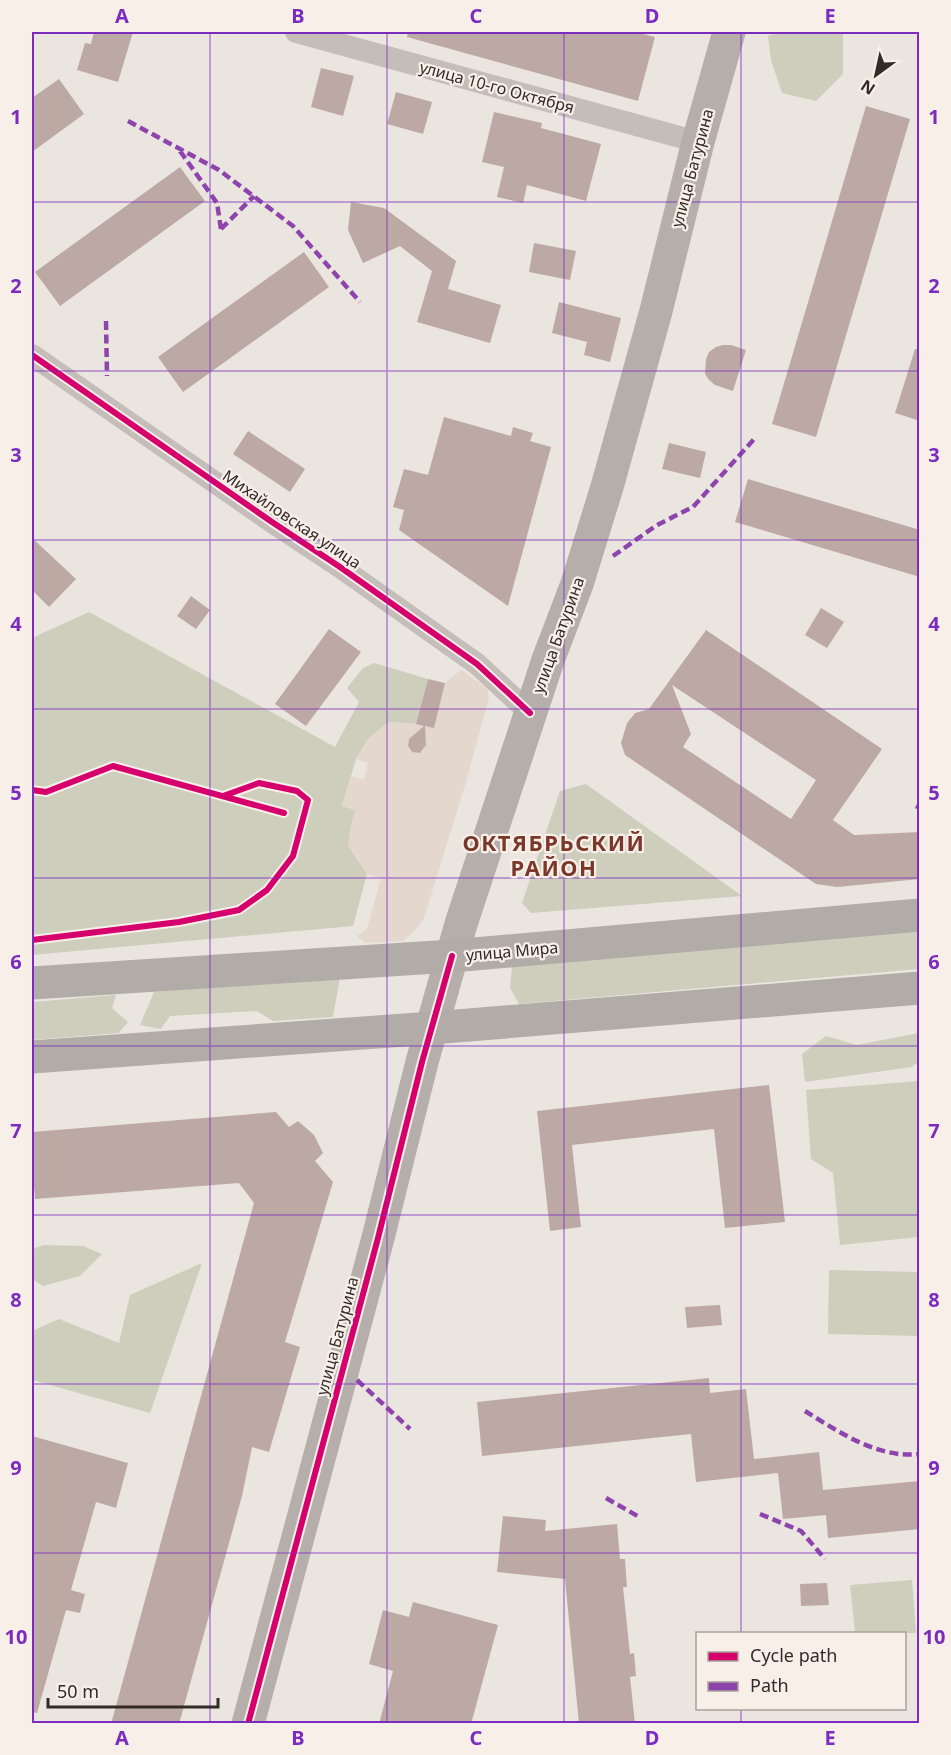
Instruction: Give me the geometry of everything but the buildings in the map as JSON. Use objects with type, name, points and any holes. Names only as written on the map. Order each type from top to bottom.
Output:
[{"type":"main road","name":"улица Батурина","points":[[248,1724],[452,956],[530,713],[577,584],[607,487],[729,32]]},
{"type":"main road","name":"улица Мира","points":[[32,983],[452,956],[920,915]]},
{"type":"main road","points":[[32,1056],[432,1028],[920,988]]},
{"type":"street","name":"улица 10-го Октября","points":[[296,32],[698,142]]},
{"type":"street","name":"Михайловская улица","points":[[32,355],[477,664],[530,713]]},
{"type":"green space","points":[[778,32],[843,32],[843,74],[816,101],[782,93],[771,60],[768,36]]},
{"type":"green space","points":[[89,612],[335,747],[359,702],[347,688],[363,668],[374,663],[428,679],[416,724],[389,722],[369,738],[356,759],[342,806],[356,810],[351,826],[349,846],[367,874],[353,926],[32,955],[32,638]]},
{"type":"green space","points":[[586,784],[742,896],[531,913],[522,903],[560,791]]},
{"type":"green space","points":[[919,931],[919,969],[519,1004],[510,988],[512,966]]},
{"type":"green space","points":[[340,977],[333,1017],[273,1021],[257,1011],[170,1016],[161,1029],[140,1025],[154,992]]},
{"type":"green space","points":[[116,995],[112,1008],[128,1022],[119,1033],[32,1040],[32,1002]]},
{"type":"green space","points":[[919,1033],[919,1061],[912,1067],[805,1082],[802,1054],[826,1036],[857,1045]]},
{"type":"green space","points":[[919,1081],[919,1237],[840,1245],[833,1173],[811,1159],[806,1090]]},
{"type":"green space","points":[[44,1245],[83,1246],[102,1254],[80,1276],[43,1286],[32,1279],[32,1249]]},
{"type":"green space","points":[[202,1263],[150,1413],[32,1380],[32,1331],[59,1319],[119,1343],[130,1295]]},
{"type":"green space","points":[[829,1270],[919,1272],[919,1336],[828,1334]]},
{"type":"green space","points":[[912,1580],[916,1633],[855,1632],[850,1585]]},
{"type":"shaded area","points":[[461,670],[487,688],[489,698],[466,782],[424,918],[403,941],[365,943],[357,936],[367,929],[381,878],[367,874],[348,846],[355,810],[342,806],[351,776],[364,780],[368,763],[356,759],[369,738],[389,722],[416,724],[445,683]],"holes":[[[415,735],[426,745],[421,752],[411,751],[408,745],[409,739]]]},
{"type":"marked path","points":[[128,121],[219,170],[293,226],[360,302]]},
{"type":"marked path","points":[[180,151],[217,203],[221,229]]},
{"type":"marked path","points":[[221,229],[254,196]]},
{"type":"marked path","points":[[106,321],[107,376]]},
{"type":"marked path","points":[[613,556],[657,525],[693,507],[756,437]]},
{"type":"marked path","points":[[917,809],[920,803]]},
{"type":"marked path","points":[[357,1380],[410,1429]]},
{"type":"marked path","points":[[805,1411],[845,1435],[874,1448],[904,1454],[920,1454]]},
{"type":"marked path","points":[[606,1498],[641,1518]]},
{"type":"marked path","points":[[760,1514],[801,1531],[825,1559]]},
{"type":"cycle path","points":[[32,355],[477,664],[530,713]]},
{"type":"cycle path","points":[[32,790],[46,792],[113,766],[284,813]]},
{"type":"cycle path","points":[[32,940],[179,922],[239,910],[267,890],[293,856],[308,800],[297,791],[259,783],[223,796]]},
{"type":"cycle path","points":[[248,1724],[452,956]]},
{"type":"district","name":"ОКТЯБРЬСКИЙ РАЙОН","points":[[554,856]]}]
